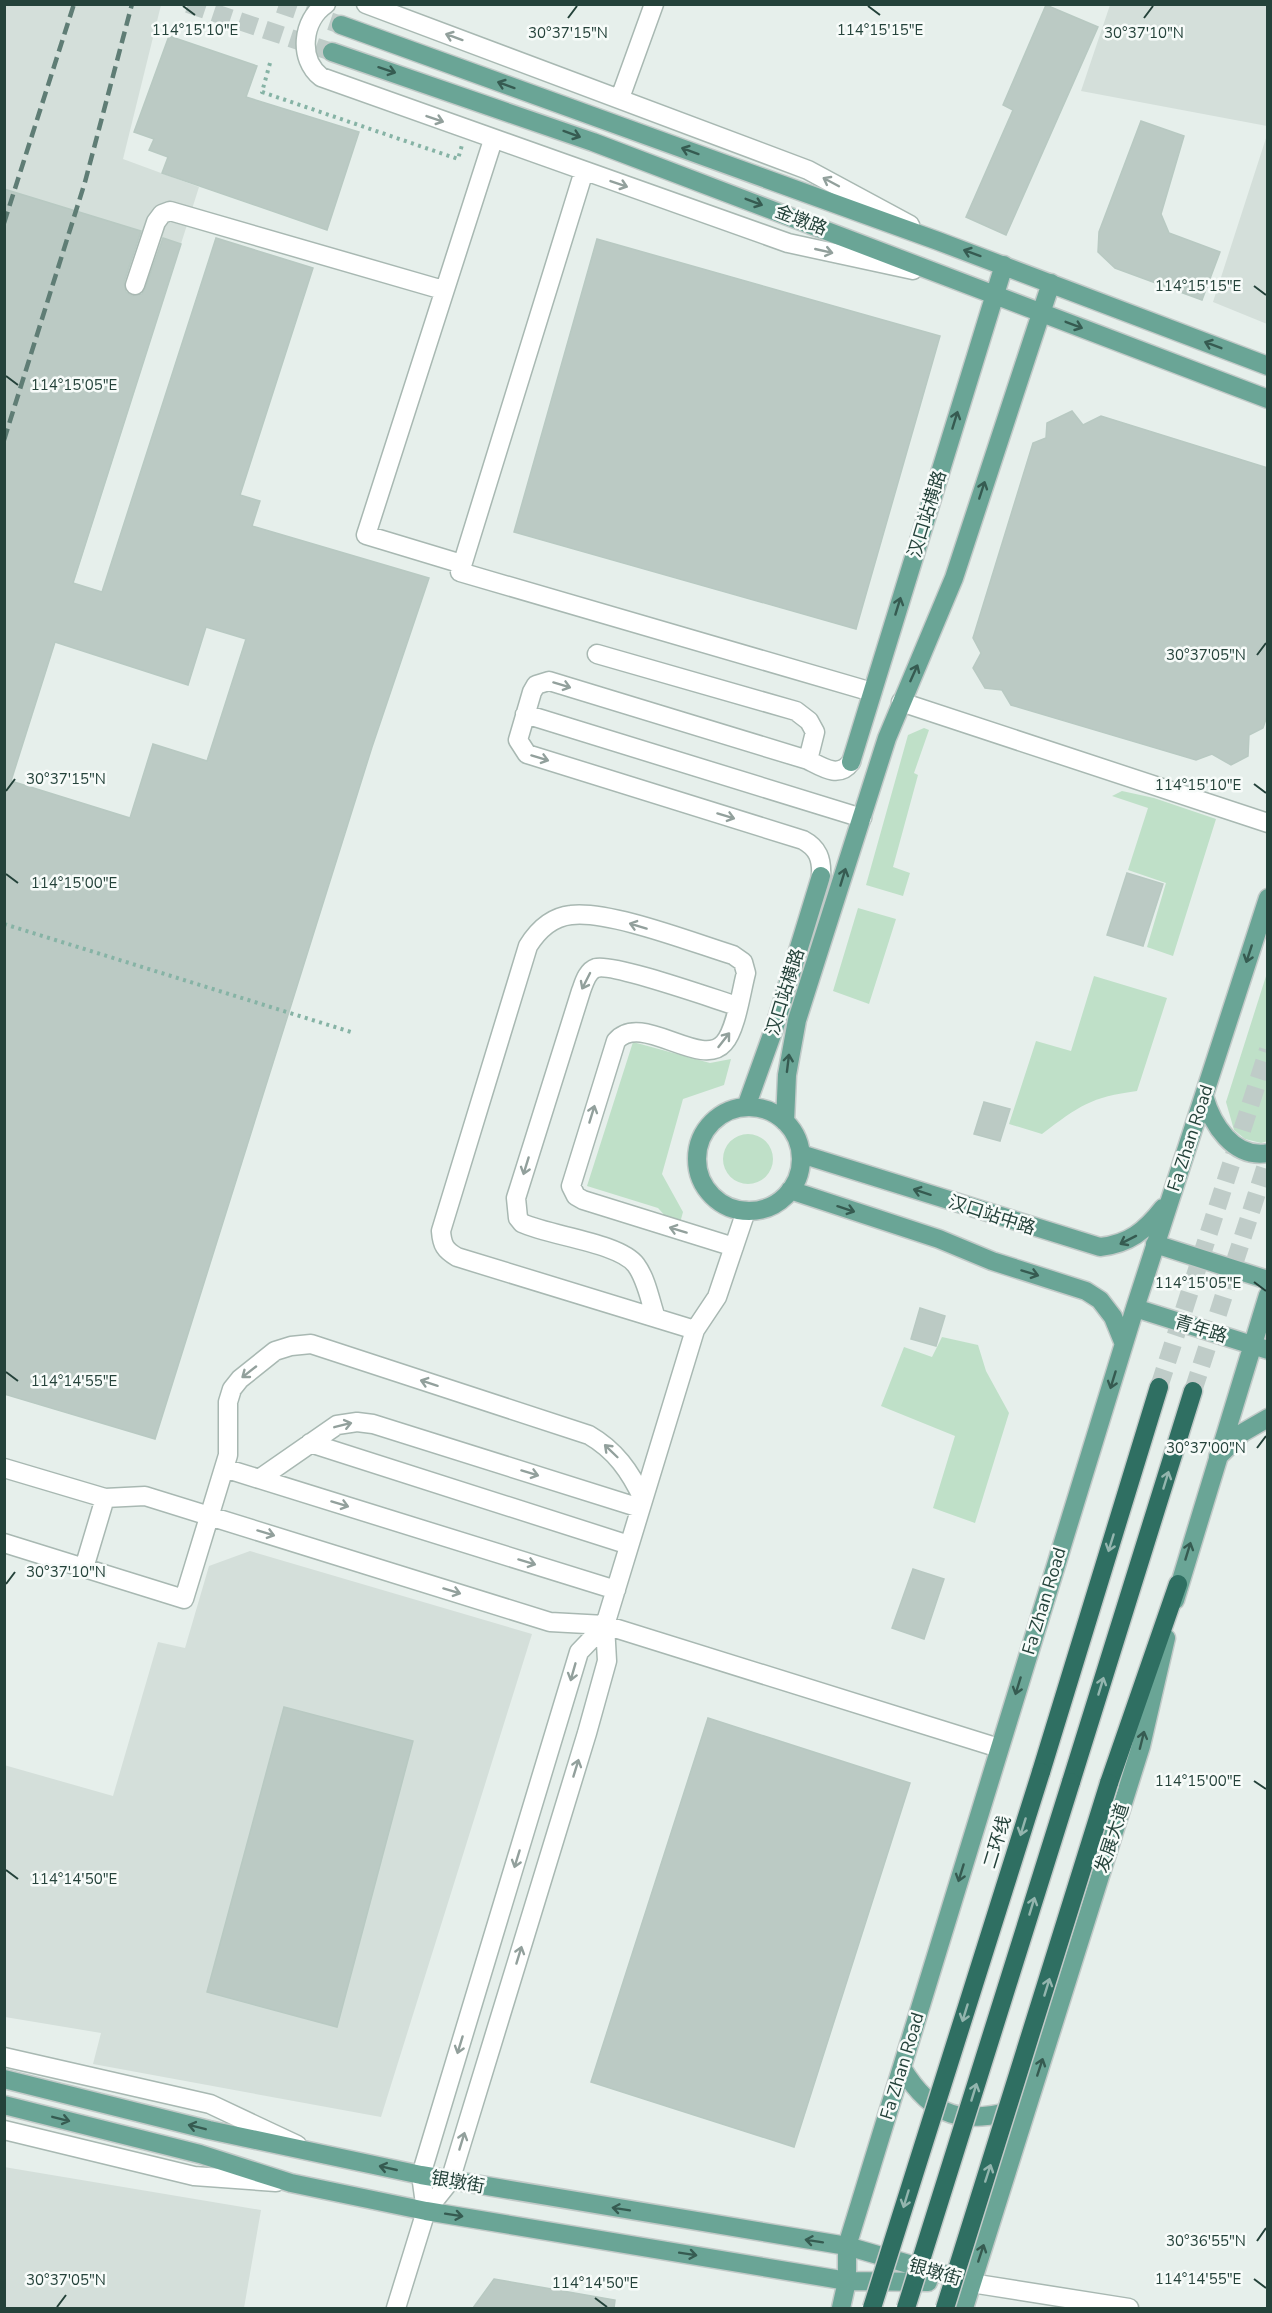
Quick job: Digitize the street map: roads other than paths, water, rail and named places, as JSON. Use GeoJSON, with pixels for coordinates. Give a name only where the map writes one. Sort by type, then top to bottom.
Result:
{"type":"FeatureCollection","features":[{"type":"Feature","properties":{"kind":"highway","name":"二环线"},"geometry":{"type":"LineString","coordinates":[[872,2308],[1160,1387]]}},
{"type":"Feature","properties":{"kind":"highway"},"geometry":{"type":"LineString","coordinates":[[906,2308],[1193,1391]]}},
{"type":"Feature","properties":{"kind":"highway"},"geometry":{"type":"LineString","coordinates":[[945,2308],[1109,1783],[1178,1584]]}},
{"type":"Feature","properties":{"kind":"main road","name":"金墩路"},"geometry":{"type":"LineString","coordinates":[[341,25],[938,240],[1268,366]]}},
{"type":"Feature","properties":{"kind":"main road","name":"金墩路"},"geometry":{"type":"LineString","coordinates":[[332,52],[593,142],[1268,399]]}},
{"type":"Feature","properties":{"kind":"main road","name":"汉口站横路"},"geometry":{"type":"LineString","coordinates":[[851,762],[1004,265]]}},
{"type":"Feature","properties":{"kind":"main road"},"geometry":{"type":"LineString","coordinates":[[785,1122],[787,1076],[797,1020],[887,738],[954,578],[1051,283]]}},
{"type":"Feature","properties":{"kind":"main road","name":"汉口站横路"},"geometry":{"type":"LineString","coordinates":[[746,1107],[774,1029],[821,876]]}},
{"type":"Feature","properties":{"kind":"main road","name":"Fa Zhan Road"},"geometry":{"type":"LineString","coordinates":[[841,2308],[847,2281],[847,2246],[1135,1308],[1268,898]]}},
{"type":"Feature","properties":{"kind":"main road"},"geometry":{"type":"LineString","coordinates":[[1203,1096],[1209,1115],[1230,1142],[1246,1151],[1268,1153]]}},
{"type":"Feature","properties":{"kind":"main road"},"geometry":{"type":"LineString","coordinates":[[746,1107],[774,1113],[785,1122],[793,1131],[801,1154],[797,1179],[790,1190],[771,1206],[746,1211],[732,1208],[709,1192],[698,1167],[698,1152],[709,1126],[732,1110],[746,1107]]}},
{"type":"Feature","properties":{"kind":"main road","name":"汉口站中路"},"geometry":{"type":"LineString","coordinates":[[801,1154],[1100,1247],[1118,1245],[1136,1237],[1170,1200]]}},
{"type":"Feature","properties":{"kind":"main road"},"geometry":{"type":"LineString","coordinates":[[790,1190],[939,1239],[992,1261],[1086,1291],[1100,1300],[1113,1317],[1124,1344]]}},
{"type":"Feature","properties":{"kind":"main road"},"geometry":{"type":"LineString","coordinates":[[1155,1244],[1268,1280]]}},
{"type":"Feature","properties":{"kind":"main road","name":"发展大道"},"geometry":{"type":"LineString","coordinates":[[964,2308],[1141,1746],[1178,1584],[1217,1458],[1259,1348],[1268,1295]]}},
{"type":"Feature","properties":{"kind":"main road","name":"青年路"},"geometry":{"type":"LineString","coordinates":[[1135,1308],[1259,1348]]}},
{"type":"Feature","properties":{"kind":"main road"},"geometry":{"type":"LineString","coordinates":[[1217,1458],[1242,1433],[1268,1418]]}},
{"type":"Feature","properties":{"kind":"main road"},"geometry":{"type":"LineString","coordinates":[[902,2068],[931,2105],[954,2115],[980,2118],[1028,2107]]}},
{"type":"Feature","properties":{"kind":"main road","name":"银墩街"},"geometry":{"type":"LineString","coordinates":[[4,2079],[209,2130],[304,2148],[450,2181],[847,2246],[971,2283]]}},
{"type":"Feature","properties":{"kind":"main road","name":"银墩街"},"geometry":{"type":"LineString","coordinates":[[4,2105],[200,2154],[291,2183],[426,2211],[847,2281],[971,2283]]}},
{"type":"Feature","properties":{"kind":"street"},"geometry":{"type":"LineString","coordinates":[[326,4],[308,25],[306,49],[312,69],[344,87],[788,243],[937,274]]}},
{"type":"Feature","properties":{"kind":"street"},"geometry":{"type":"LineString","coordinates":[[366,4],[808,170],[938,240]]}},
{"type":"Feature","properties":{"kind":"street"},"geometry":{"type":"LineString","coordinates":[[620,98],[654,4]]}},
{"type":"Feature","properties":{"kind":"street"},"geometry":{"type":"LineString","coordinates":[[462,564],[366,535],[492,140]]}},
{"type":"Feature","properties":{"kind":"street"},"geometry":{"type":"LineString","coordinates":[[584,171],[460,572],[872,692]]}},
{"type":"Feature","properties":{"kind":"street"},"geometry":{"type":"LineString","coordinates":[[135,285],[156,222],[162,214],[170,211],[443,290]]}},
{"type":"Feature","properties":{"kind":"street"},"geometry":{"type":"LineString","coordinates":[[597,654],[796,711],[809,721],[815,732],[808,760]]}},
{"type":"Feature","properties":{"kind":"street"},"geometry":{"type":"LineString","coordinates":[[821,876],[820,856],[803,840],[527,754],[518,740],[536,686],[549,681],[808,760],[838,772],[851,762]]}},
{"type":"Feature","properties":{"kind":"street"},"geometry":{"type":"LineString","coordinates":[[901,702],[1268,823]]}},
{"type":"Feature","properties":{"kind":"street"},"geometry":{"type":"LineString","coordinates":[[525,714],[862,818]]}},
{"type":"Feature","properties":{"kind":"street"},"geometry":{"type":"LineString","coordinates":[[695,1330],[457,1257],[447,1251],[442,1243],[441,1231],[528,946],[544,926],[570,915],[597,915],[733,955],[743,962],[747,973],[729,1035],[724,1043],[713,1050],[637,1032],[622,1034],[613,1049],[571,1186],[576,1196],[583,1200],[734,1247]]}},
{"type":"Feature","properties":{"kind":"street"},"geometry":{"type":"LineString","coordinates":[[656,1318],[643,1276],[631,1259],[615,1251],[522,1223],[518,1218],[516,1198],[581,991],[590,972],[597,968],[621,971],[737,1006]]}},
{"type":"Feature","properties":{"kind":"street"},"geometry":{"type":"LineString","coordinates":[[396,2308],[426,2211],[450,2181],[602,1682],[607,1661],[606,1625],[629,1545],[695,1330],[717,1297],[746,1211]]}},
{"type":"Feature","properties":{"kind":"street"},"geometry":{"type":"LineString","coordinates":[[4,1543],[184,1599],[225,1467],[229,1444],[228,1402],[232,1389],[240,1379],[275,1351],[311,1344],[589,1435],[602,1443],[624,1465],[642,1503]]}},
{"type":"Feature","properties":{"kind":"street"},"geometry":{"type":"LineString","coordinates":[[259,1479],[337,1425],[357,1422],[373,1424],[642,1503]]}},
{"type":"Feature","properties":{"kind":"street"},"geometry":{"type":"LineString","coordinates":[[310,1443],[629,1545]]}},
{"type":"Feature","properties":{"kind":"street"},"geometry":{"type":"LineString","coordinates":[[225,1467],[616,1590]]}},
{"type":"Feature","properties":{"kind":"street"},"geometry":{"type":"LineString","coordinates":[[4,1468],[105,1498],[146,1496],[550,1622],[606,1625],[999,1748]]}},
{"type":"Feature","properties":{"kind":"street"},"geometry":{"type":"LineString","coordinates":[[84,1568],[105,1498]]}},
{"type":"Feature","properties":{"kind":"street"},"geometry":{"type":"LineString","coordinates":[[426,2211],[421,2175],[579,1652],[606,1625]]}},
{"type":"Feature","properties":{"kind":"street"},"geometry":{"type":"LineString","coordinates":[[4,2057],[210,2104],[304,2148]]}},
{"type":"Feature","properties":{"kind":"street"},"geometry":{"type":"LineString","coordinates":[[4,2130],[194,2176],[291,2183]]}},
{"type":"Feature","properties":{"kind":"street"},"geometry":{"type":"LineString","coordinates":[[971,2283],[1129,2308]]}},
{"type":"Feature","properties":{"kind":"tunnel"},"geometry":{"type":"LineString","coordinates":[[188,4],[332,52]]}},
{"type":"Feature","properties":{"kind":"tunnel"},"geometry":{"type":"LineString","coordinates":[[279,4],[341,25]]}},
{"type":"Feature","properties":{"kind":"tunnel"},"geometry":{"type":"LineString","coordinates":[[1159,1387],[1268,1050]]}},
{"type":"Feature","properties":{"kind":"tunnel"},"geometry":{"type":"LineString","coordinates":[[1193,1391],[1268,1159]]}},
{"type":"Feature","properties":{"kind":"railway"},"geometry":{"type":"LineString","coordinates":[[4,223],[74,4]]}},
{"type":"Feature","properties":{"kind":"railway"},"geometry":{"type":"LineString","coordinates":[[4,440],[85,182],[132,4]]}}]}
